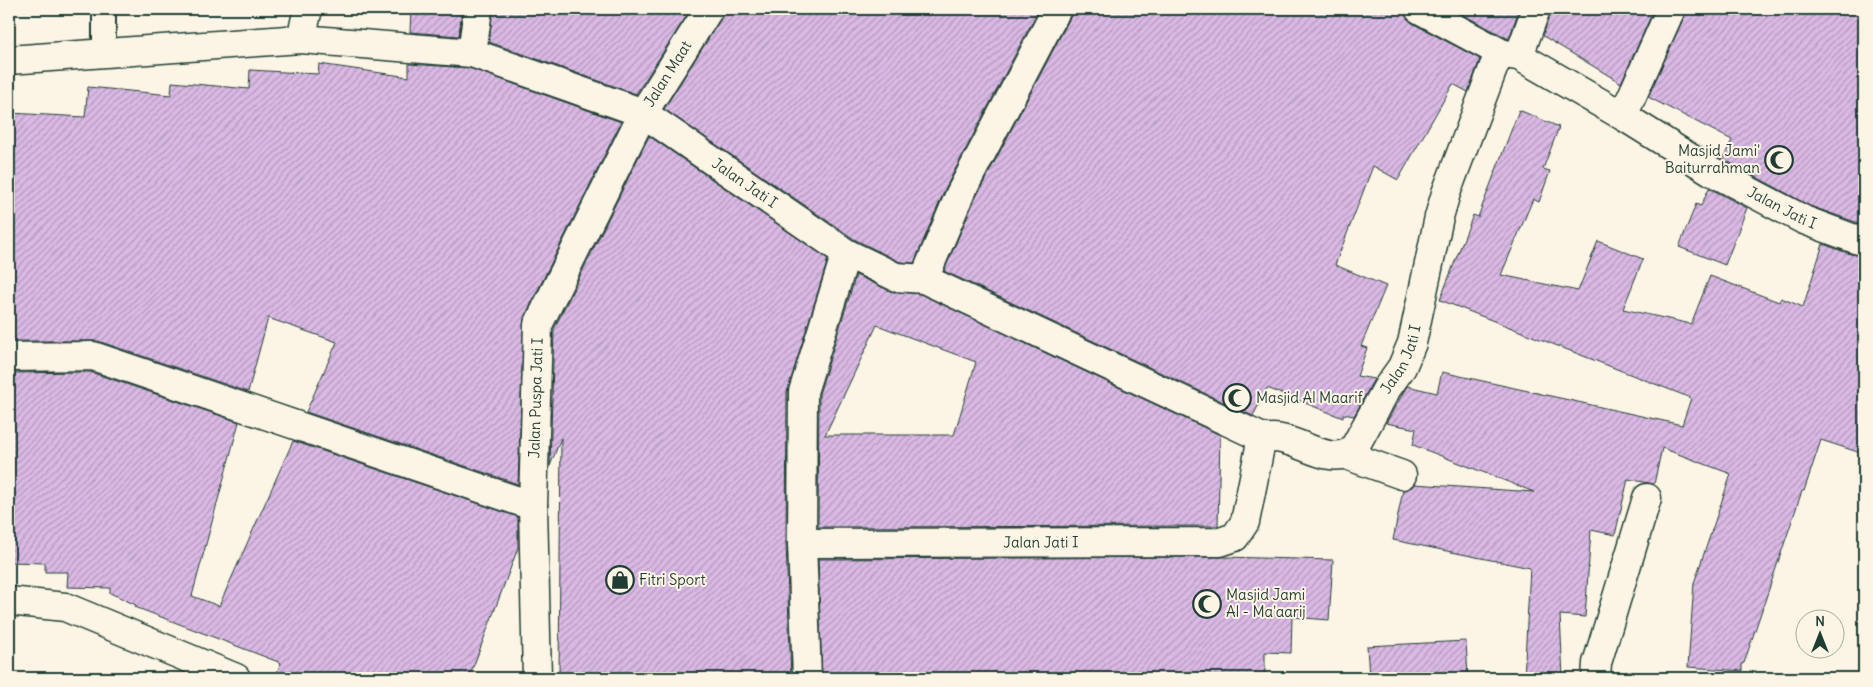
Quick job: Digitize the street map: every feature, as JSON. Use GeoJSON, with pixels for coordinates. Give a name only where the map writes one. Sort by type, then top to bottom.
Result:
{"type":"FeatureCollection","features":[{"type":"Feature","properties":{"kind":"street"},"geometry":{"type":"LineString","coordinates":[[301,39],[308,9]]}},
{"type":"Feature","properties":{"kind":"street"},"geometry":{"type":"LineString","coordinates":[[472,53],[478,9]]}},
{"type":"Feature","properties":{"kind":"street","name":"Jalan Maat"},"geometry":{"type":"LineString","coordinates":[[643,113],[709,9]]}},
{"type":"Feature","properties":{"kind":"street"},"geometry":{"type":"LineString","coordinates":[[1057,9],[960,194],[924,279],[1265,439],[1277,438],[1329,455],[1346,455],[1402,475]]}},
{"type":"Feature","properties":{"kind":"street"},"geometry":{"type":"LineString","coordinates":[[1419,9],[1511,55],[1536,9]]}},
{"type":"Feature","properties":{"kind":"street"},"geometry":{"type":"LineString","coordinates":[[1623,116],[1671,9]]}},
{"type":"Feature","properties":{"kind":"street","name":"Jalan Jati I"},"geometry":{"type":"LineString","coordinates":[[9,60],[301,39],[472,53],[643,113],[846,253],[896,277],[924,279]]}},
{"type":"Feature","properties":{"kind":"street","name":"Jalan Jati I"},"geometry":{"type":"LineString","coordinates":[[1346,455],[1353,450],[1358,442],[1387,388],[1402,367],[1412,343],[1446,193],[1497,60],[1511,55],[1623,116],[1711,171],[1804,220],[1855,240],[1864,241]]}},
{"type":"Feature","properties":{"kind":"street","name":"Jalan Puspa Jati I"},"geometry":{"type":"LineString","coordinates":[[537,678],[533,506],[538,326],[643,113]]}},
{"type":"Feature","properties":{"kind":"street"},"geometry":{"type":"LineString","coordinates":[[807,678],[802,543],[804,388],[846,253]]}},
{"type":"Feature","properties":{"kind":"street"},"geometry":{"type":"LineString","coordinates":[[9,357],[93,356],[533,506]]}},
{"type":"Feature","properties":{"kind":"street","name":"Jalan Jati I"},"geometry":{"type":"LineString","coordinates":[[802,543],[1228,541],[1235,537],[1245,522],[1260,447],[1265,439]]}},
{"type":"Feature","properties":{"kind":"street"},"geometry":{"type":"LineString","coordinates":[[1596,678],[1597,662],[1647,498]]}},
{"type":"Feature","properties":{"kind":"street"},"geometry":{"type":"LineString","coordinates":[[9,602],[65,607],[236,678]]}},
{"type":"Feature","properties":{"kind":"lane"},"geometry":{"type":"LineString","coordinates":[[104,9],[104,52]]}},
{"type":"Feature","properties":{"kind":"building"},"geometry":{"type":"Polygon","coordinates":[[[411,9],[462,9],[459,36],[410,32],[411,9]]]}},
{"type":"Feature","properties":{"kind":"building"},"geometry":{"type":"Polygon","coordinates":[[[493,9],[691,9],[636,94],[489,42],[493,9]]]}},
{"type":"Feature","properties":{"kind":"building"},"geometry":{"type":"Polygon","coordinates":[[[724,9],[1039,9],[946,187],[914,263],[900,262],[854,239],[664,109],[722,17],[724,9]]]}},
{"type":"Feature","properties":{"kind":"building"},"geometry":{"type":"Polygon","coordinates":[[[1073,9],[1403,9],[1406,17],[1412,23],[1480,59],[1468,92],[1453,84],[1398,180],[1373,166],[1335,265],[1386,286],[1361,346],[1367,348],[1357,376],[1374,379],[1354,416],[1343,414],[1343,418],[1267,388],[1253,416],[944,271],[974,201],[1073,9]]]}},
{"type":"Feature","properties":{"kind":"building"},"geometry":{"type":"Polygon","coordinates":[[[1452,9],[1519,9],[1509,39],[1452,9]]]}},
{"type":"Feature","properties":{"kind":"building"},"geometry":{"type":"Polygon","coordinates":[[[1551,9],[1654,9],[1621,83],[1543,36],[1551,9]]]}},
{"type":"Feature","properties":{"kind":"building"},"geometry":{"type":"Polygon","coordinates":[[[1686,9],[1864,9],[1864,225],[1810,206],[1723,159],[1732,140],[1648,97],[1686,9]]]}},
{"type":"Feature","properties":{"kind":"building"},"geometry":{"type":"Polygon","coordinates":[[[319,64],[409,77],[409,64],[469,68],[621,122],[524,318],[518,484],[306,412],[337,342],[268,318],[248,392],[98,341],[9,341],[9,113],[85,117],[88,87],[171,95],[172,82],[249,89],[250,70],[318,74],[319,64]]]}},
{"type":"Feature","properties":{"kind":"building"},"geometry":{"type":"Polygon","coordinates":[[[1519,110],[1559,127],[1543,169],[1550,171],[1539,202],[1533,199],[1501,275],[1578,291],[1598,241],[1643,259],[1623,309],[1691,324],[1710,276],[1779,302],[1781,298],[1803,307],[1823,244],[1850,254],[1864,256],[1864,454],[1821,440],[1744,663],[1742,663],[1742,671],[1688,667],[1694,583],[1731,474],[1662,448],[1654,484],[1628,479],[1615,535],[1591,530],[1585,617],[1560,615],[1563,678],[1524,678],[1530,568],[1393,540],[1403,490],[1412,487],[1414,484],[1534,492],[1413,445],[1416,429],[1386,423],[1407,386],[1437,393],[1442,372],[1682,425],[1691,398],[1440,300],[1473,215],[1478,217],[1519,110]]]}},
{"type":"Feature","properties":{"kind":"building"},"geometry":{"type":"Polygon","coordinates":[[[649,136],[828,259],[787,392],[786,543],[791,678],[559,678],[561,438],[550,466],[554,329],[649,136]]]}},
{"type":"Feature","properties":{"kind":"building"},"geometry":{"type":"Polygon","coordinates":[[[1709,188],[1747,208],[1725,265],[1679,247],[1696,204],[1701,206],[1709,188]]]}},
{"type":"Feature","properties":{"kind":"building"},"geometry":{"type":"Polygon","coordinates":[[[856,275],[890,291],[920,294],[1220,435],[1218,526],[818,527],[819,394],[856,275]],[[877,325],[825,435],[954,435],[976,362],[877,325]]]}},
{"type":"Feature","properties":{"kind":"building"},"geometry":{"type":"Polygon","coordinates":[[[90,372],[239,422],[192,596],[219,606],[293,441],[518,517],[518,548],[469,678],[275,678],[281,663],[135,607],[136,605],[110,593],[110,588],[67,587],[68,572],[45,572],[45,563],[9,562],[9,373],[90,372]]]}},
{"type":"Feature","properties":{"kind":"building"},"geometry":{"type":"Polygon","coordinates":[[[1225,557],[1333,560],[1329,620],[1292,617],[1291,653],[1265,652],[1265,678],[822,678],[818,559],[1225,557]]]}},
{"type":"Feature","properties":{"kind":"building"},"geometry":{"type":"Polygon","coordinates":[[[1466,641],[1468,678],[1369,678],[1367,646],[1466,641]]]}},
{"type":"Feature","properties":{"kind":"place","name":"Masjid Jami' Baiturrahman"},"geometry":{"type":"Point","coordinates":[1779,160]}},
{"type":"Feature","properties":{"kind":"place","name":"Masjid Al Maarif"},"geometry":{"type":"Point","coordinates":[1237,398]}},
{"type":"Feature","properties":{"kind":"place","name":"Fitri Sport"},"geometry":{"type":"Point","coordinates":[620,580]}},
{"type":"Feature","properties":{"kind":"place","name":"Masjid Jami Al - Ma'aarij"},"geometry":{"type":"Point","coordinates":[1207,604]}}]}
